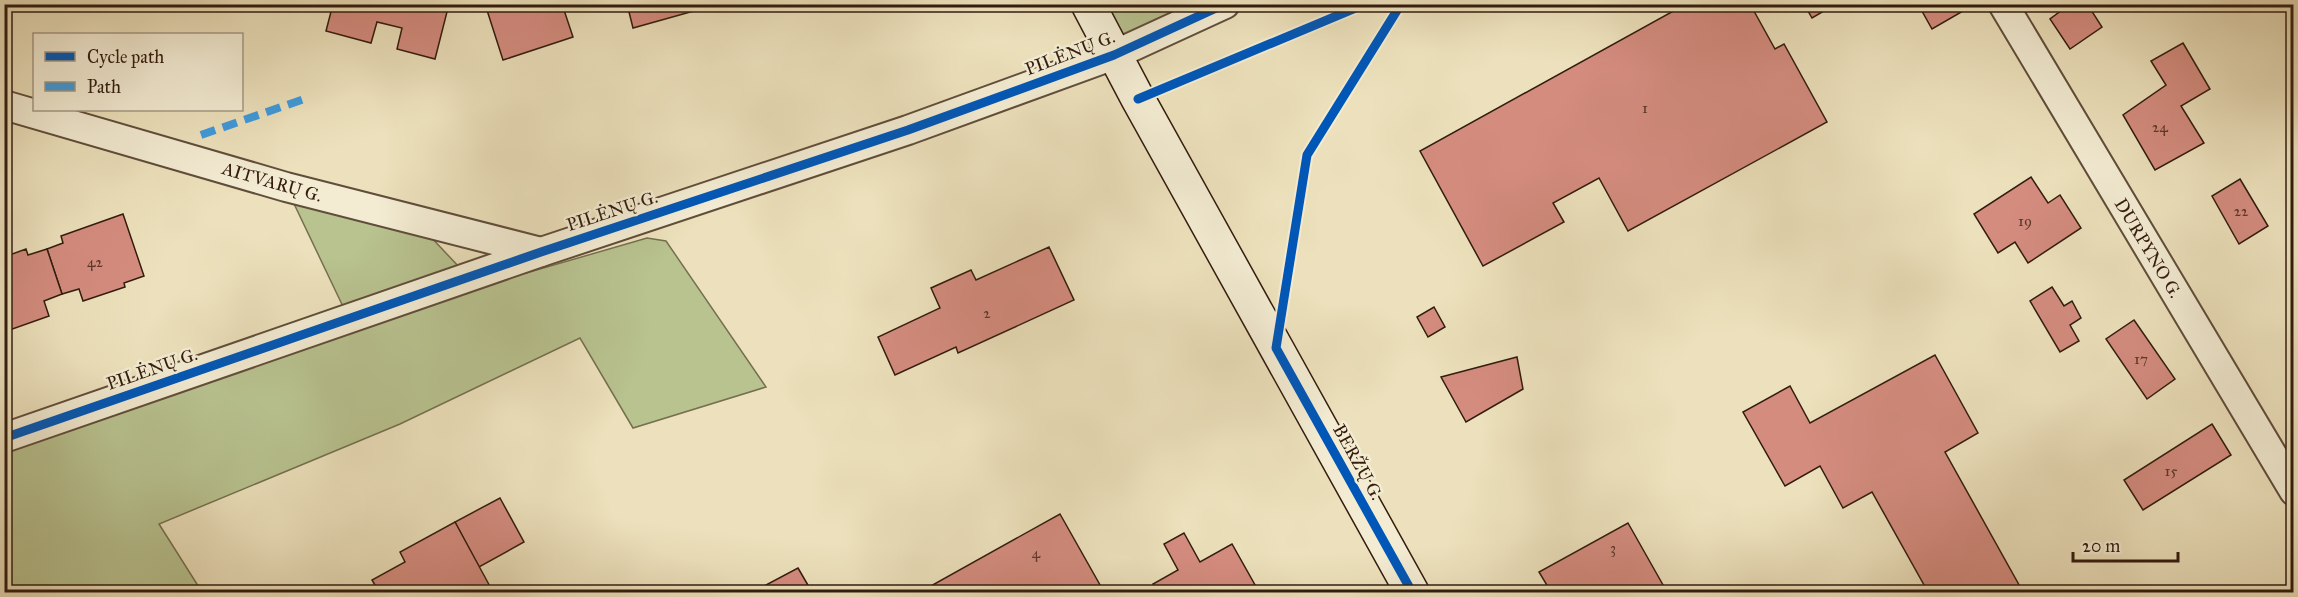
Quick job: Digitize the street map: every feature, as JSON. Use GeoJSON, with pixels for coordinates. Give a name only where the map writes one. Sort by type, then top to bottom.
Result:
{"type":"FeatureCollection","features":[{"type":"Feature","properties":{"kind":"main road","name":"BERŽŲ G."},"geometry":{"type":"LineString","coordinates":[[1088,4],[1114,55],[1412,592]]}},
{"type":"Feature","properties":{"kind":"street","name":"PILĖNŲ G."},"geometry":{"type":"LineString","coordinates":[[4,438],[541,252],[908,130],[1114,55],[1225,4]]}},
{"type":"Feature","properties":{"kind":"street","name":"DURPYNO G."},"geometry":{"type":"LineString","coordinates":[[2003,4],[2294,491]]}},
{"type":"Feature","properties":{"kind":"street","name":"AITVARŲ G."},"geometry":{"type":"LineString","coordinates":[[4,105],[286,187],[541,252]]}},
{"type":"Feature","properties":{"kind":"path"},"geometry":{"type":"LineString","coordinates":[[1276,348],[1307,155],[1401,4]]}},
{"type":"Feature","properties":{"kind":"green space"},"geometry":{"type":"Polygon","coordinates":[[[1088,5],[1225,5],[1114,55],[1088,5]]]}},
{"type":"Feature","properties":{"kind":"green space"},"geometry":{"type":"Polygon","coordinates":[[[286,187],[427,233],[478,287],[647,238],[666,241],[766,387],[633,428],[580,338],[400,424],[159,524],[202,592],[5,592],[4,438],[348,317],[286,187]]]}},
{"type":"Feature","properties":{"kind":"building"},"geometry":{"type":"Polygon","coordinates":[[[333,4],[449,4],[435,59],[397,49],[402,28],[377,22],[371,43],[326,31],[333,4]]]}},
{"type":"Feature","properties":{"kind":"building"},"geometry":{"type":"Polygon","coordinates":[[[485,4],[562,4],[573,37],[503,60],[485,4]]]}},
{"type":"Feature","properties":{"kind":"building"},"geometry":{"type":"Polygon","coordinates":[[[627,4],[699,4],[701,9],[633,28],[627,4]]]}},
{"type":"Feature","properties":{"kind":"building"},"geometry":{"type":"Polygon","coordinates":[[[1686,4],[1750,4],[1775,49],[1784,44],[1827,122],[1628,231],[1599,178],[1553,203],[1564,222],[1483,266],[1420,151],[1686,4]]]}},
{"type":"Feature","properties":{"kind":"building"},"geometry":{"type":"Polygon","coordinates":[[[1804,4],[1836,4],[1812,18],[1804,4]]]}},
{"type":"Feature","properties":{"kind":"building"},"geometry":{"type":"Polygon","coordinates":[[[1918,4],[1968,4],[1970,7],[1932,29],[1918,4]]]}},
{"type":"Feature","properties":{"kind":"building"},"geometry":{"type":"Polygon","coordinates":[[[2065,4],[2099,4],[2091,10],[2102,27],[2070,49],[2050,19],[2066,7],[2065,4]]]}},
{"type":"Feature","properties":{"kind":"building"},"geometry":{"type":"Polygon","coordinates":[[[2183,43],[2210,89],[2181,106],[2204,143],[2155,170],[2123,115],[2166,85],[2151,61],[2183,43]]]}},
{"type":"Feature","properties":{"kind":"building"},"geometry":{"type":"Polygon","coordinates":[[[2031,177],[2048,203],[2060,195],[2081,228],[2028,263],[2015,242],[1998,253],[1974,214],[2031,177]]]}},
{"type":"Feature","properties":{"kind":"building"},"geometry":{"type":"Polygon","coordinates":[[[2240,179],[2268,226],[2239,244],[2212,196],[2240,179]]]}},
{"type":"Feature","properties":{"kind":"building"},"geometry":{"type":"Polygon","coordinates":[[[123,214],[144,276],[124,283],[125,287],[83,301],[79,289],[62,294],[47,249],[63,243],[61,236],[123,214]]]}},
{"type":"Feature","properties":{"kind":"building"},"geometry":{"type":"Polygon","coordinates":[[[1049,247],[1074,300],[958,353],[956,347],[895,375],[878,337],[940,308],[931,288],[971,270],[976,280],[1049,247]]]}},
{"type":"Feature","properties":{"kind":"building"},"geometry":{"type":"Polygon","coordinates":[[[26,249],[28,255],[47,249],[62,294],[44,301],[49,316],[4,332],[4,257],[26,249]]]}},
{"type":"Feature","properties":{"kind":"building"},"geometry":{"type":"Polygon","coordinates":[[[2052,287],[2064,306],[2072,301],[2081,318],[2070,325],[2079,341],[2060,352],[2030,301],[2052,287]]]}},
{"type":"Feature","properties":{"kind":"building"},"geometry":{"type":"Polygon","coordinates":[[[1434,307],[1445,327],[1428,337],[1417,317],[1434,307]]]}},
{"type":"Feature","properties":{"kind":"building"},"geometry":{"type":"Polygon","coordinates":[[[2134,320],[2175,379],[2147,399],[2106,339],[2134,320]]]}},
{"type":"Feature","properties":{"kind":"building"},"geometry":{"type":"Polygon","coordinates":[[[2294,328],[2294,344],[2287,332],[2294,328]]]}},
{"type":"Feature","properties":{"kind":"building"},"geometry":{"type":"Polygon","coordinates":[[[1935,355],[1978,433],[1945,452],[2023,592],[1928,592],[1872,492],[1843,508],[1820,466],[1785,486],[1743,412],[1790,386],[1810,423],[1935,355]]]}},
{"type":"Feature","properties":{"kind":"building"},"geometry":{"type":"Polygon","coordinates":[[[1517,357],[1523,389],[1466,422],[1441,377],[1517,357]]]}},
{"type":"Feature","properties":{"kind":"building"},"geometry":{"type":"Polygon","coordinates":[[[2212,424],[2231,455],[2143,510],[2124,480],[2212,424]]]}},
{"type":"Feature","properties":{"kind":"building"},"geometry":{"type":"Polygon","coordinates":[[[500,498],[524,542],[479,567],[455,522],[500,498]]]}},
{"type":"Feature","properties":{"kind":"building"},"geometry":{"type":"Polygon","coordinates":[[[1060,514],[1104,592],[920,592],[1060,514]]]}},
{"type":"Feature","properties":{"kind":"building"},"geometry":{"type":"Polygon","coordinates":[[[455,522],[493,592],[379,592],[372,580],[405,562],[400,552],[455,522]]]}},
{"type":"Feature","properties":{"kind":"building"},"geometry":{"type":"Polygon","coordinates":[[[1628,523],[1667,592],[1551,592],[1539,572],[1628,523]]]}},
{"type":"Feature","properties":{"kind":"building"},"geometry":{"type":"Polygon","coordinates":[[[1184,533],[1200,562],[1232,544],[1259,592],[1158,592],[1153,584],[1178,570],[1164,544],[1184,533]]]}},
{"type":"Feature","properties":{"kind":"building"},"geometry":{"type":"Polygon","coordinates":[[[798,568],[812,592],[753,592],[798,568]]]}},
{"type":"Feature","properties":{"kind":"marked path"},"geometry":{"type":"LineString","coordinates":[[201,135],[307,98]]}},
{"type":"Feature","properties":{"kind":"cycle path"},"geometry":{"type":"LineString","coordinates":[[4,438],[541,252],[908,130],[1114,55],[1225,4]]}},
{"type":"Feature","properties":{"kind":"cycle path"},"geometry":{"type":"LineString","coordinates":[[1138,99],[1365,4]]}},
{"type":"Feature","properties":{"kind":"cycle path"},"geometry":{"type":"LineString","coordinates":[[1401,4],[1307,155],[1276,348],[1412,592]]}}]}
